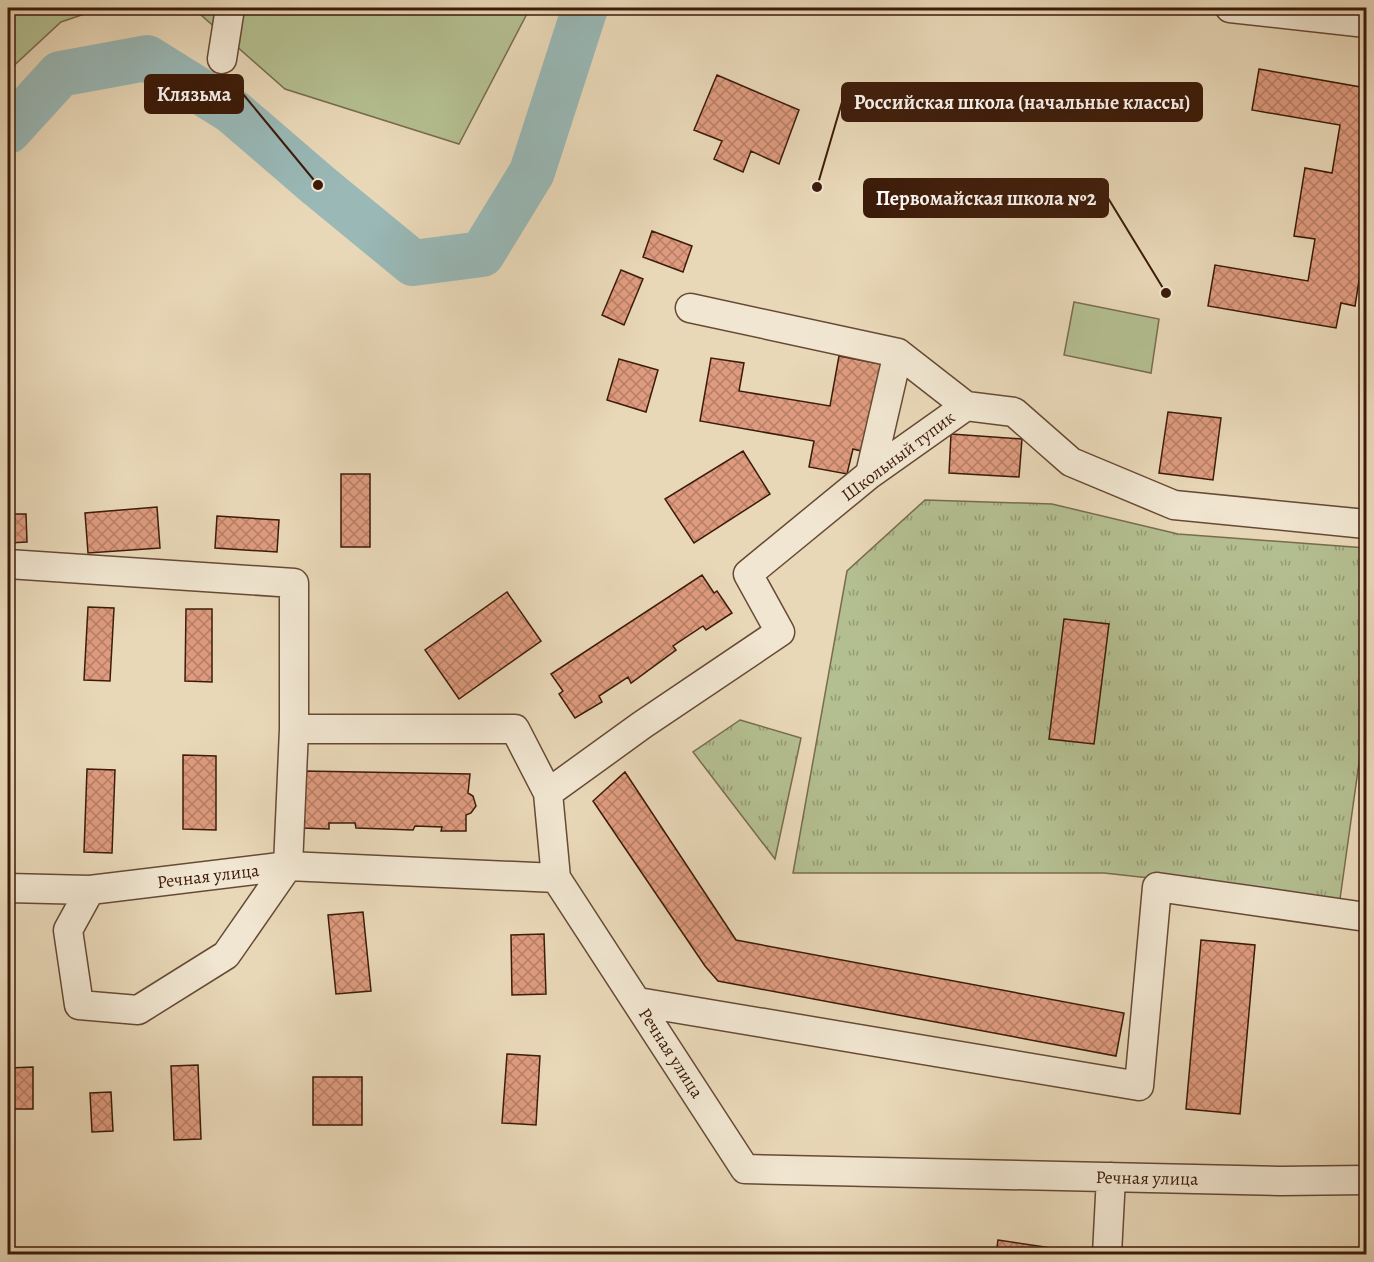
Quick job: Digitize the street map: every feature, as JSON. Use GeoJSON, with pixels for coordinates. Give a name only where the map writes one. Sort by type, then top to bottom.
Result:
{"type":"FeatureCollection","features":[{"type":"Feature","properties":{"kind":"street"},"geometry":{"type":"LineString","coordinates":[[222,59],[230,8]]}},
{"type":"Feature","properties":{"kind":"street"},"geometry":{"type":"LineString","coordinates":[[1230,8],[1366,23]]}},
{"type":"Feature","properties":{"kind":"street"},"geometry":{"type":"LineString","coordinates":[[690,308],[898,353],[966,406]]}},
{"type":"Feature","properties":{"kind":"street"},"geometry":{"type":"LineString","coordinates":[[870,474],[898,353]]}},
{"type":"Feature","properties":{"kind":"street","name":"Школьный тупик"},"geometry":{"type":"LineString","coordinates":[[548,793],[642,725],[780,632],[748,574],[870,474],[966,406],[1014,412],[1071,462],[1174,505],[1366,524]]}},
{"type":"Feature","properties":{"kind":"street"},"geometry":{"type":"LineString","coordinates":[[8,564],[294,583],[294,729],[288,866],[226,955],[138,1010],[79,1005],[68,930],[90,890]]}},
{"type":"Feature","properties":{"kind":"street"},"geometry":{"type":"LineString","coordinates":[[294,729],[515,729],[548,793],[556,878]]}},
{"type":"Feature","properties":{"kind":"street","name":"Речная улица"},"geometry":{"type":"LineString","coordinates":[[8,888],[90,890],[288,866],[556,878],[745,1169],[1280,1182],[1366,1180]]}},
{"type":"Feature","properties":{"kind":"street"},"geometry":{"type":"LineString","coordinates":[[638,1002],[1138,1086],[1157,887],[1366,917]]}},
{"type":"Feature","properties":{"kind":"street"},"geometry":{"type":"LineString","coordinates":[[1107,1254],[1111,1178]]}},
{"type":"Feature","properties":{"kind":"green space"},"geometry":{"type":"Polygon","coordinates":[[[8,8],[102,8],[61,22],[8,71],[8,8]]]}},
{"type":"Feature","properties":{"kind":"green space"},"geometry":{"type":"Polygon","coordinates":[[[193,8],[530,8],[459,144],[285,89],[193,8]]]}},
{"type":"Feature","properties":{"kind":"green space"},"geometry":{"type":"Polygon","coordinates":[[[1074,302],[1159,319],[1151,373],[1064,355],[1074,302]]]}},
{"type":"Feature","properties":{"kind":"green space"},"geometry":{"type":"Polygon","coordinates":[[[925,500],[1052,504],[1178,534],[1366,548],[1366,713],[1340,899],[1104,873],[793,873],[847,571],[925,500]]]}},
{"type":"Feature","properties":{"kind":"green space"},"geometry":{"type":"Polygon","coordinates":[[[740,720],[801,738],[775,859],[693,752],[740,720]]]}},
{"type":"Feature","properties":{"kind":"building"},"geometry":{"type":"Polygon","coordinates":[[[1259,69],[1366,88],[1366,236],[1355,306],[1341,303],[1336,328],[1208,306],[1215,265],[1308,281],[1315,239],[1294,236],[1305,168],[1332,173],[1340,125],[1252,110],[1259,69]]]}},
{"type":"Feature","properties":{"kind":"building"},"geometry":{"type":"Polygon","coordinates":[[[717,75],[799,110],[779,164],[751,151],[743,172],[714,159],[722,141],[694,130],[717,75]]]}},
{"type":"Feature","properties":{"kind":"building"},"geometry":{"type":"Polygon","coordinates":[[[652,231],[692,246],[683,272],[643,257],[652,231]]]}},
{"type":"Feature","properties":{"kind":"building"},"geometry":{"type":"Polygon","coordinates":[[[621,270],[643,279],[624,325],[602,315],[621,270]]]}},
{"type":"Feature","properties":{"kind":"building"},"geometry":{"type":"Polygon","coordinates":[[[839,356],[886,365],[869,453],[853,449],[847,474],[809,467],[814,441],[700,421],[711,358],[744,363],[739,391],[830,406],[839,356]]]}},
{"type":"Feature","properties":{"kind":"building"},"geometry":{"type":"Polygon","coordinates":[[[619,359],[658,370],[646,412],[607,400],[619,359]]]}},
{"type":"Feature","properties":{"kind":"building"},"geometry":{"type":"Polygon","coordinates":[[[1168,412],[1221,418],[1213,480],[1159,473],[1168,412]]]}},
{"type":"Feature","properties":{"kind":"building"},"geometry":{"type":"Polygon","coordinates":[[[951,434],[1022,439],[1019,477],[949,473],[951,434]]]}},
{"type":"Feature","properties":{"kind":"building"},"geometry":{"type":"Polygon","coordinates":[[[743,451],[770,494],[694,543],[665,499],[743,451]]]}},
{"type":"Feature","properties":{"kind":"building"},"geometry":{"type":"Polygon","coordinates":[[[341,474],[370,474],[370,547],[341,547],[341,474]]]}},
{"type":"Feature","properties":{"kind":"building"},"geometry":{"type":"Polygon","coordinates":[[[157,507],[160,548],[88,553],[85,513],[157,507]]]}},
{"type":"Feature","properties":{"kind":"building"},"geometry":{"type":"Polygon","coordinates":[[[8,514],[26,514],[27,542],[8,543],[8,514]]]}},
{"type":"Feature","properties":{"kind":"building"},"geometry":{"type":"Polygon","coordinates":[[[217,516],[279,520],[277,552],[215,548],[217,516]]]}},
{"type":"Feature","properties":{"kind":"building"},"geometry":{"type":"Polygon","coordinates":[[[702,575],[714,593],[717,591],[732,613],[706,630],[703,626],[673,646],[676,650],[631,683],[628,677],[599,696],[602,702],[575,718],[559,694],[563,691],[551,674],[702,575]]]}},
{"type":"Feature","properties":{"kind":"building"},"geometry":{"type":"Polygon","coordinates":[[[507,592],[541,641],[459,699],[425,650],[507,592]]]}},
{"type":"Feature","properties":{"kind":"building"},"geometry":{"type":"Polygon","coordinates":[[[88,607],[114,608],[110,681],[84,680],[88,607]]]}},
{"type":"Feature","properties":{"kind":"building"},"geometry":{"type":"Polygon","coordinates":[[[186,609],[212,609],[212,682],[185,681],[186,609]]]}},
{"type":"Feature","properties":{"kind":"building"},"geometry":{"type":"Polygon","coordinates":[[[1064,619],[1109,624],[1094,744],[1049,739],[1064,619]]]}},
{"type":"Feature","properties":{"kind":"building"},"geometry":{"type":"Polygon","coordinates":[[[183,755],[216,756],[216,830],[183,829],[183,755]]]}},
{"type":"Feature","properties":{"kind":"building"},"geometry":{"type":"Polygon","coordinates":[[[87,769],[115,770],[112,853],[84,852],[87,769]]]}},
{"type":"Feature","properties":{"kind":"building"},"geometry":{"type":"Polygon","coordinates":[[[304,771],[470,774],[468,793],[473,796],[476,806],[471,813],[466,815],[466,831],[441,831],[442,827],[415,826],[413,830],[356,828],[355,823],[329,823],[329,829],[302,828],[304,771]]]}},
{"type":"Feature","properties":{"kind":"building"},"geometry":{"type":"Polygon","coordinates":[[[625,772],[736,940],[1124,1013],[1116,1056],[718,981],[705,966],[593,801],[625,772]]]}},
{"type":"Feature","properties":{"kind":"building"},"geometry":{"type":"Polygon","coordinates":[[[8,775],[13,775],[14,838],[8,838],[8,775]]]}},
{"type":"Feature","properties":{"kind":"building"},"geometry":{"type":"Polygon","coordinates":[[[363,912],[371,991],[336,994],[328,915],[363,912]]]}},
{"type":"Feature","properties":{"kind":"building"},"geometry":{"type":"Polygon","coordinates":[[[544,934],[546,994],[512,995],[511,935],[544,934]]]}},
{"type":"Feature","properties":{"kind":"building"},"geometry":{"type":"Polygon","coordinates":[[[1201,940],[1255,945],[1240,1114],[1186,1109],[1201,940]]]}},
{"type":"Feature","properties":{"kind":"building"},"geometry":{"type":"Polygon","coordinates":[[[507,1054],[540,1056],[536,1125],[502,1123],[507,1054]]]}},
{"type":"Feature","properties":{"kind":"building"},"geometry":{"type":"Polygon","coordinates":[[[198,1065],[201,1139],[174,1140],[171,1066],[198,1065]]]}},
{"type":"Feature","properties":{"kind":"building"},"geometry":{"type":"Polygon","coordinates":[[[33,1067],[33,1109],[8,1109],[8,1068],[33,1067]]]}},
{"type":"Feature","properties":{"kind":"building"},"geometry":{"type":"Polygon","coordinates":[[[313,1077],[362,1077],[362,1125],[313,1125],[313,1077]]]}},
{"type":"Feature","properties":{"kind":"building"},"geometry":{"type":"Polygon","coordinates":[[[111,1092],[113,1131],[92,1132],[90,1093],[111,1092]]]}},
{"type":"Feature","properties":{"kind":"building"},"geometry":{"type":"Polygon","coordinates":[[[998,1240],[1085,1253],[1085,1254],[996,1254],[998,1240]]]}},
{"type":"Feature","properties":{"kind":"waterway"},"geometry":{"type":"LineString","coordinates":[[8,131],[60,74],[147,58],[232,111],[413,263],[482,254],[532,172],[585,8]]}},
{"type":"Feature","properties":{"kind":"place","name":"Клязьма"},"geometry":{"type":"Point","coordinates":[318,185]}},
{"type":"Feature","properties":{"kind":"place","name":"Российская школа (начальные классы)"},"geometry":{"type":"Point","coordinates":[817,187]}},
{"type":"Feature","properties":{"kind":"place","name":"Первомайская школа №2"},"geometry":{"type":"Point","coordinates":[1166,293]}}]}
